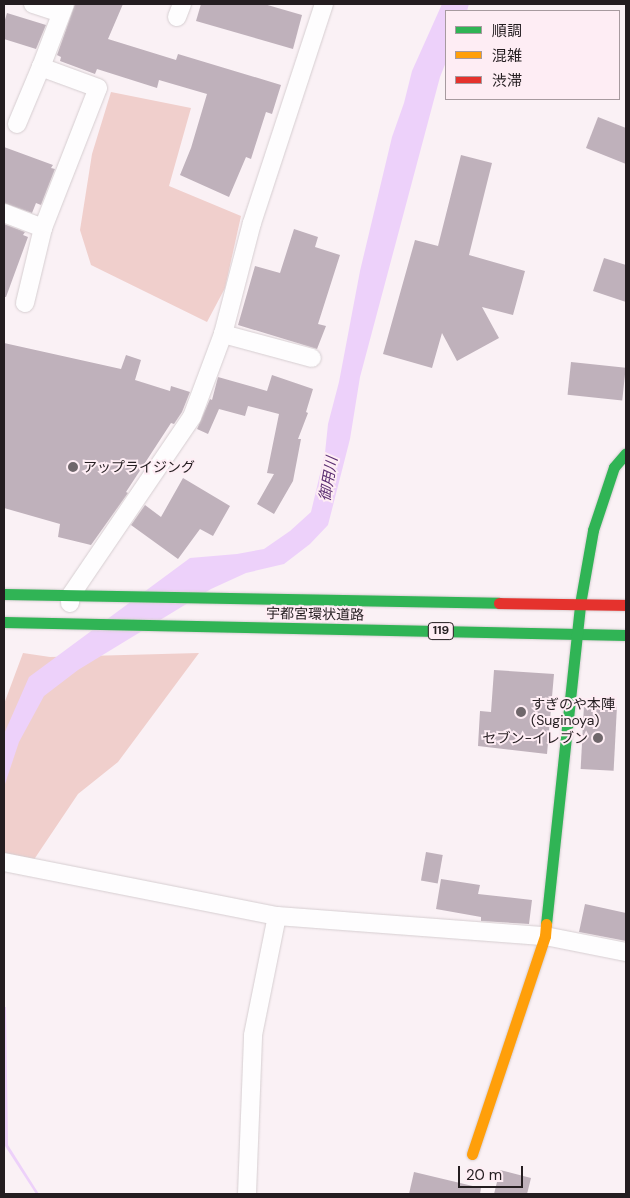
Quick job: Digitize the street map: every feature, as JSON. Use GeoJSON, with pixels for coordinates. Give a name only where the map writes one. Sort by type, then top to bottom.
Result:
{"type":"FeatureCollection","features":[{"type":"Feature","properties":{"kind":"main road"},"geometry":{"type":"LineString","coordinates":[[472,1154],[546,936],[580,604],[594,530],[614,466],[626,454]]}},
{"type":"Feature","properties":{"kind":"main road","name":"宇都宮環状道路"},"geometry":{"type":"LineString","coordinates":[[4,594],[626,605]]}},
{"type":"Feature","properties":{"kind":"main road","name":"宇都宮環状道路"},"geometry":{"type":"LineString","coordinates":[[4,622],[626,635]]}},
{"type":"Feature","properties":{"kind":"street"},"geometry":{"type":"LineString","coordinates":[[17,124],[63,8],[33,4]]}},
{"type":"Feature","properties":{"kind":"street"},"geometry":{"type":"LineString","coordinates":[[67,623],[71,595],[192,417],[223,334],[252,223],[324,4]]}},
{"type":"Feature","properties":{"kind":"street"},"geometry":{"type":"LineString","coordinates":[[25,303],[43,228],[98,88],[41,67]]}},
{"type":"Feature","properties":{"kind":"street"},"geometry":{"type":"LineString","coordinates":[[4,213],[43,228]]}},
{"type":"Feature","properties":{"kind":"street"},"geometry":{"type":"LineString","coordinates":[[223,334],[312,358]]}},
{"type":"Feature","properties":{"kind":"street"},"geometry":{"type":"LineString","coordinates":[[4,862],[276,916],[546,936],[626,952]]}},
{"type":"Feature","properties":{"kind":"street"},"geometry":{"type":"LineString","coordinates":[[246,1194],[253,1036],[276,916]]}},
{"type":"Feature","properties":{"kind":"shaded area"},"geometry":{"type":"Polygon","coordinates":[[[111,92],[191,108],[169,186],[241,216],[225,288],[207,322],[91,265],[80,230],[92,154],[111,92]]]}},
{"type":"Feature","properties":{"kind":"shaded area"},"geometry":{"type":"Polygon","coordinates":[[[23,653],[50,657],[199,653],[118,762],[78,794],[33,861],[4,856],[4,704],[23,653]]]}},
{"type":"Feature","properties":{"kind":"water","name":"御用川"},"geometry":{"type":"Polygon","coordinates":[[[442,4],[469,4],[467,10],[445,10],[445,64],[440,77],[360,377],[350,439],[328,525],[310,544],[284,564],[246,573],[211,589],[78,670],[44,696],[19,742],[4,787],[4,734],[29,677],[190,558],[237,554],[264,549],[290,531],[311,512],[325,453],[328,424],[339,382],[360,271],[392,137],[404,103],[412,71],[442,4]]]}},
{"type":"Feature","properties":{"kind":"water"},"geometry":{"type":"Polygon","coordinates":[[[4,1007],[6,1007],[8,1145],[39,1194],[36,1194],[5,1146],[4,1007]]]}},
{"type":"Feature","properties":{"kind":"building"},"geometry":{"type":"Polygon","coordinates":[[[75,4],[123,4],[108,39],[176,60],[178,54],[281,85],[272,114],[266,112],[251,159],[246,157],[229,197],[180,175],[191,148],[207,94],[159,80],[157,88],[97,69],[95,74],[60,61],[61,57],[57,55],[75,4]]]}},
{"type":"Feature","properties":{"kind":"building"},"geometry":{"type":"Polygon","coordinates":[[[201,4],[264,4],[302,15],[293,49],[196,21],[201,4]]]}},
{"type":"Feature","properties":{"kind":"building"},"geometry":{"type":"Polygon","coordinates":[[[7,13],[46,25],[36,49],[4,39],[4,23],[7,13]]]}},
{"type":"Feature","properties":{"kind":"building"},"geometry":{"type":"Polygon","coordinates":[[[598,117],[626,128],[626,164],[586,148],[598,117]]]}},
{"type":"Feature","properties":{"kind":"building"},"geometry":{"type":"Polygon","coordinates":[[[4,147],[53,165],[51,168],[55,169],[41,205],[36,203],[32,213],[4,203],[4,147]]]}},
{"type":"Feature","properties":{"kind":"building"},"geometry":{"type":"Polygon","coordinates":[[[461,155],[492,163],[469,255],[525,271],[513,315],[482,307],[499,338],[457,361],[442,333],[432,368],[383,354],[415,240],[438,246],[461,155]]]}},
{"type":"Feature","properties":{"kind":"building"},"geometry":{"type":"Polygon","coordinates":[[[4,224],[25,232],[23,235],[28,237],[6,297],[4,297],[4,224]]]}},
{"type":"Feature","properties":{"kind":"building"},"geometry":{"type":"Polygon","coordinates":[[[294,229],[318,237],[315,247],[340,255],[318,324],[326,326],[317,349],[238,325],[255,266],[280,273],[294,229]]]}},
{"type":"Feature","properties":{"kind":"building"},"geometry":{"type":"Polygon","coordinates":[[[604,258],[626,265],[626,302],[593,291],[604,258]]]}},
{"type":"Feature","properties":{"kind":"building","name":"アップライジング"},"geometry":{"type":"Polygon","coordinates":[[[4,343],[121,369],[126,355],[141,360],[135,380],[170,391],[171,386],[190,392],[182,412],[174,424],[171,423],[126,492],[128,493],[91,545],[58,537],[60,524],[4,508],[4,343]]]}},
{"type":"Feature","properties":{"kind":"building"},"geometry":{"type":"Polygon","coordinates":[[[571,362],[626,368],[622,401],[568,395],[571,362]]]}},
{"type":"Feature","properties":{"kind":"building"},"geometry":{"type":"Polygon","coordinates":[[[272,375],[313,389],[306,412],[308,413],[298,439],[301,439],[293,481],[274,514],[257,504],[274,474],[267,473],[279,414],[248,406],[245,416],[219,409],[208,434],[197,429],[210,399],[212,400],[218,377],[267,391],[272,375]]]}},
{"type":"Feature","properties":{"kind":"building"},"geometry":{"type":"Polygon","coordinates":[[[183,478],[230,506],[213,536],[200,529],[178,559],[131,525],[145,505],[161,517],[183,478]]]}},
{"type":"Feature","properties":{"kind":"building","name":"すぎのや本陣 (Suginoya)"},"geometry":{"type":"Polygon","coordinates":[[[494,670],[554,674],[547,754],[478,746],[480,711],[491,712],[494,670]]]}},
{"type":"Feature","properties":{"kind":"building","name":"セブン-イレブン"},"geometry":{"type":"Polygon","coordinates":[[[584,705],[617,707],[614,771],[581,769],[584,705]]]}},
{"type":"Feature","properties":{"kind":"building"},"geometry":{"type":"Polygon","coordinates":[[[426,852],[443,855],[438,884],[421,881],[426,852]]]}},
{"type":"Feature","properties":{"kind":"building"},"geometry":{"type":"Polygon","coordinates":[[[441,879],[480,885],[478,894],[532,900],[529,924],[481,921],[481,917],[436,909],[441,879]]]}},
{"type":"Feature","properties":{"kind":"building"},"geometry":{"type":"Polygon","coordinates":[[[585,904],[626,913],[626,941],[579,932],[585,904]]]}},
{"type":"Feature","properties":{"kind":"building"},"geometry":{"type":"Polygon","coordinates":[[[500,1170],[531,1178],[527,1194],[494,1194],[500,1170]]]}},
{"type":"Feature","properties":{"kind":"building"},"geometry":{"type":"Polygon","coordinates":[[[414,1172],[481,1188],[480,1194],[409,1194],[414,1172]]]}},
{"type":"Feature","properties":{"kind":"traffic: fast"},"geometry":{"type":"LineString","coordinates":[[546,924],[580,604],[593,530],[614,467],[626,453]]}},
{"type":"Feature","properties":{"kind":"traffic: fast"},"geometry":{"type":"LineString","coordinates":[[4,594],[499,603]]}},
{"type":"Feature","properties":{"kind":"traffic: fast"},"geometry":{"type":"LineString","coordinates":[[4,622],[626,635]]}},
{"type":"Feature","properties":{"kind":"traffic: slow"},"geometry":{"type":"LineString","coordinates":[[472,1154],[545,936],[546,924]]}},
{"type":"Feature","properties":{"kind":"traffic: jam"},"geometry":{"type":"LineString","coordinates":[[499,603],[626,605]]}},
{"type":"Feature","properties":{"kind":"place","name":"アップライジング"},"geometry":{"type":"Point","coordinates":[73,467]}},
{"type":"Feature","properties":{"kind":"place","name":"すぎのや本陣 (Suginoya)"},"geometry":{"type":"Point","coordinates":[521,712]}},
{"type":"Feature","properties":{"kind":"place","name":"セブン-イレブン"},"geometry":{"type":"Point","coordinates":[598,738]}}]}
